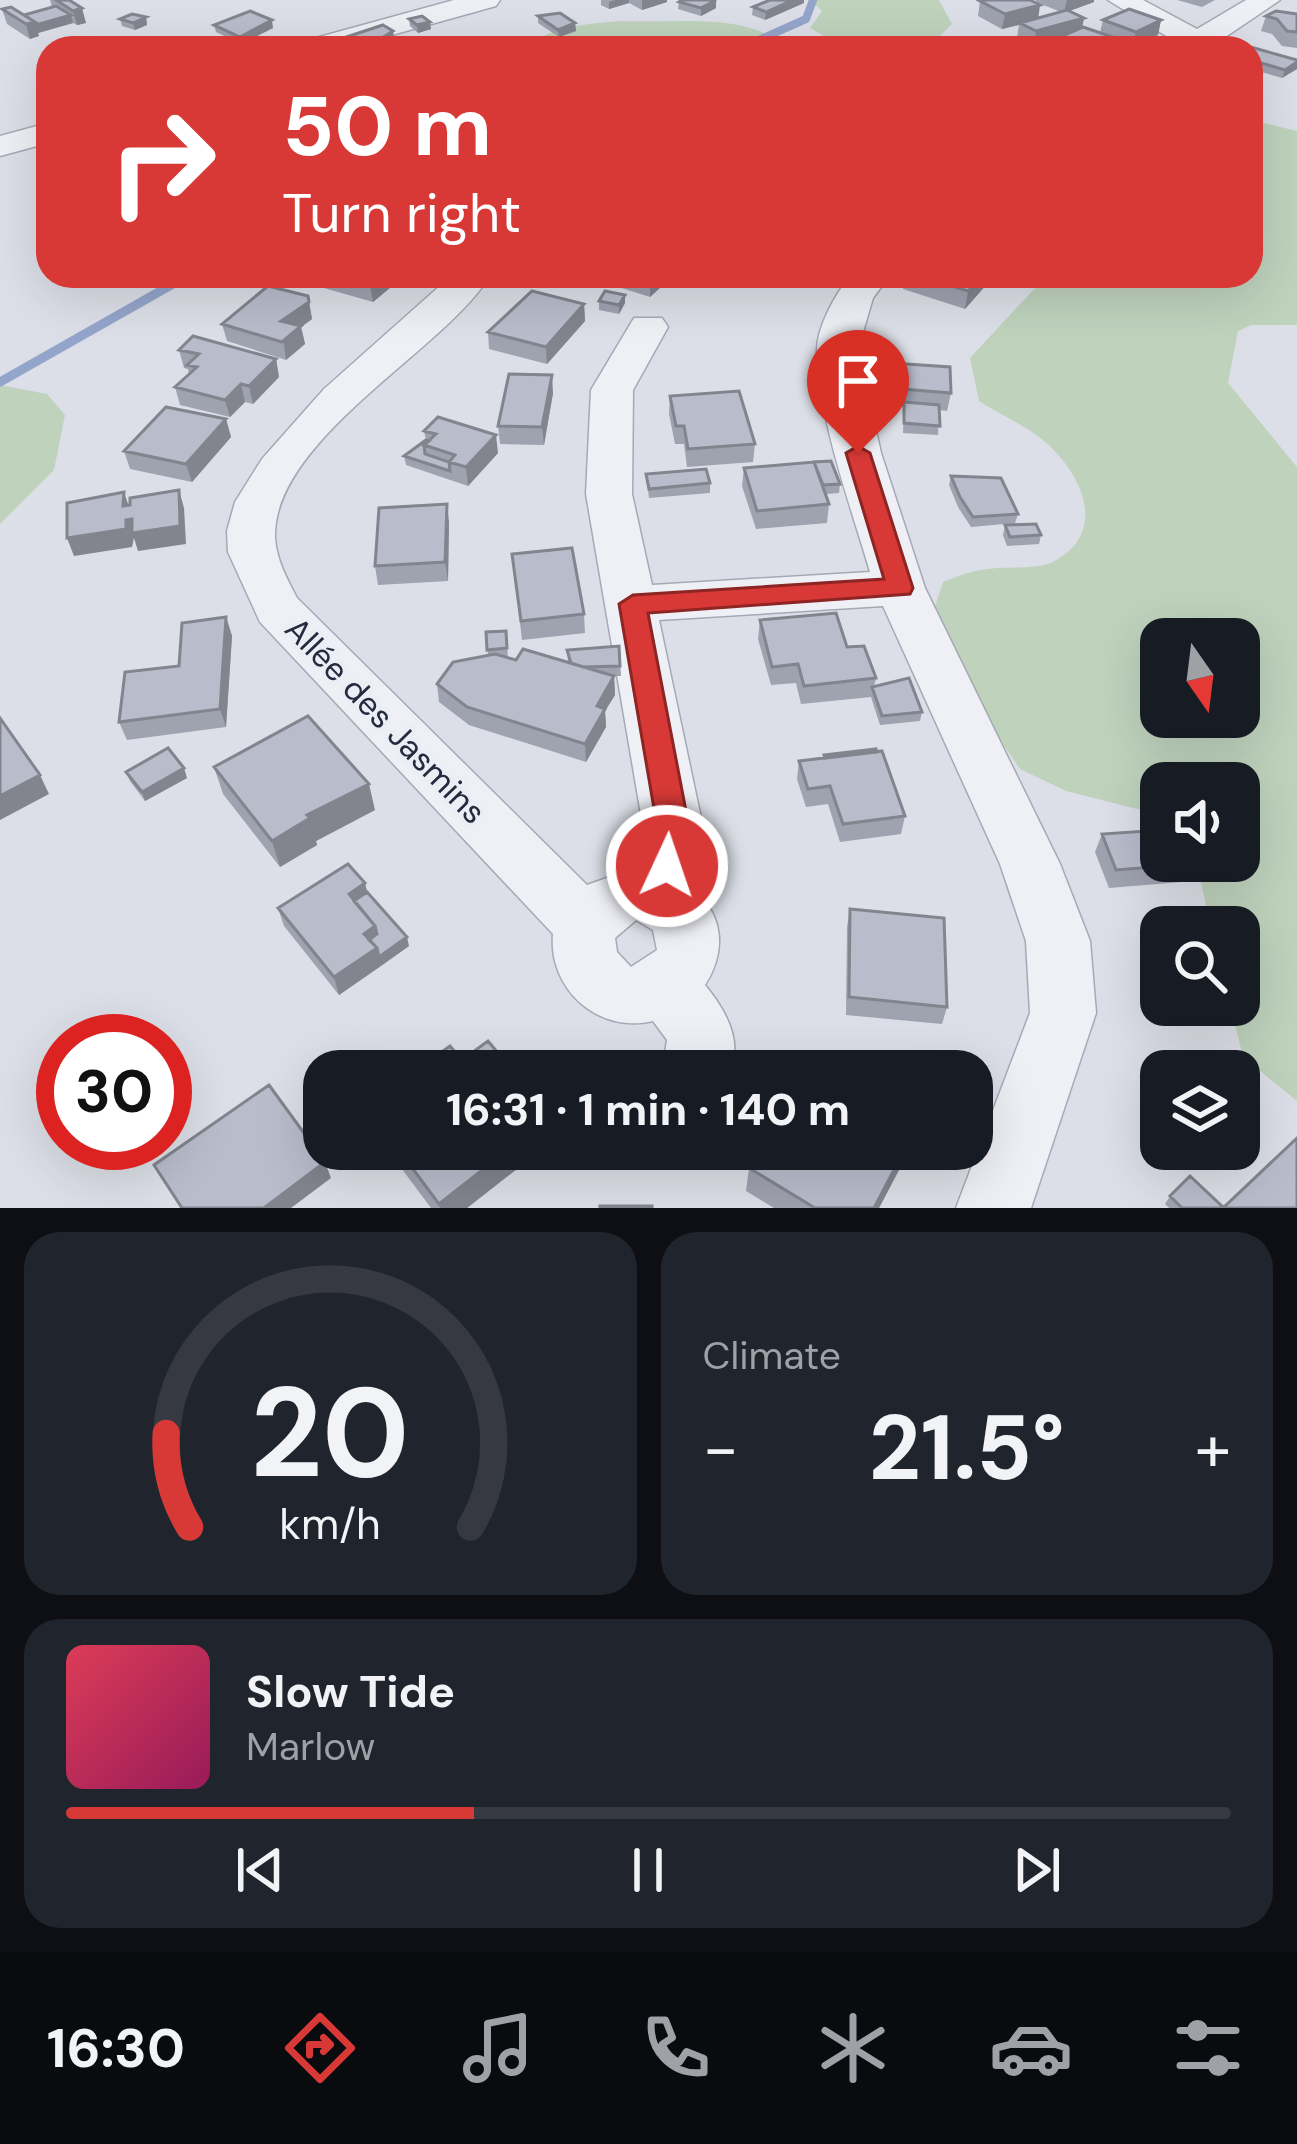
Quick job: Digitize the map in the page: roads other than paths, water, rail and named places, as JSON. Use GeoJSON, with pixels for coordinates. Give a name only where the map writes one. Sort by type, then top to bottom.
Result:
{"type":"FeatureCollection","features":[{"type":"Feature","properties":{"kind":"street"},"geometry":{"type":"LineString","coordinates":[[356,36],[486,0]]}},
{"type":"Feature","properties":{"kind":"street"},"geometry":{"type":"LineString","coordinates":[[1122,0],[1178,36]]}},
{"type":"Feature","properties":{"kind":"street"},"geometry":{"type":"LineString","coordinates":[[1207,36],[1266,0]]}},
{"type":"Feature","properties":{"kind":"street"},"geometry":{"type":"LineString","coordinates":[[0,146],[36,136]]}},
{"type":"Feature","properties":{"kind":"street","name":"Allée des Jasmins"},"geometry":{"type":"LineString","coordinates":[[460,288],[341,396],[288,459],[256,507],[250,530],[254,563],[278,609],[584,924],[584,948],[592,972],[609,989],[629,997],[665,988]]}},
{"type":"Feature","properties":{"kind":"street"},"geometry":{"type":"LineString","coordinates":[[861,288],[837,350],[858,453],[900,588],[1030,864],[1058,941],[1063,1013],[993,1208]]}},
{"type":"Feature","properties":{"kind":"street"},"geometry":{"type":"LineString","coordinates":[[648,327],[612,390],[609,494],[674,832],[659,899]]}},
{"type":"Feature","properties":{"kind":"street"},"geometry":{"type":"LineString","coordinates":[[633,604],[900,588]]}},
{"type":"Feature","properties":{"kind":"street"},"geometry":{"type":"LineString","coordinates":[[584,924],[596,909],[617,897],[642,893],[672,906],[686,923],[691,944],[684,971],[665,988],[702,1036],[703,1050]]}},
{"type":"Feature","properties":{"kind":"waterway"},"geometry":{"type":"LineString","coordinates":[[768,36],[806,19],[813,0]]}},
{"type":"Feature","properties":{"kind":"waterway"},"geometry":{"type":"LineString","coordinates":[[0,382],[166,288]]}}]}
